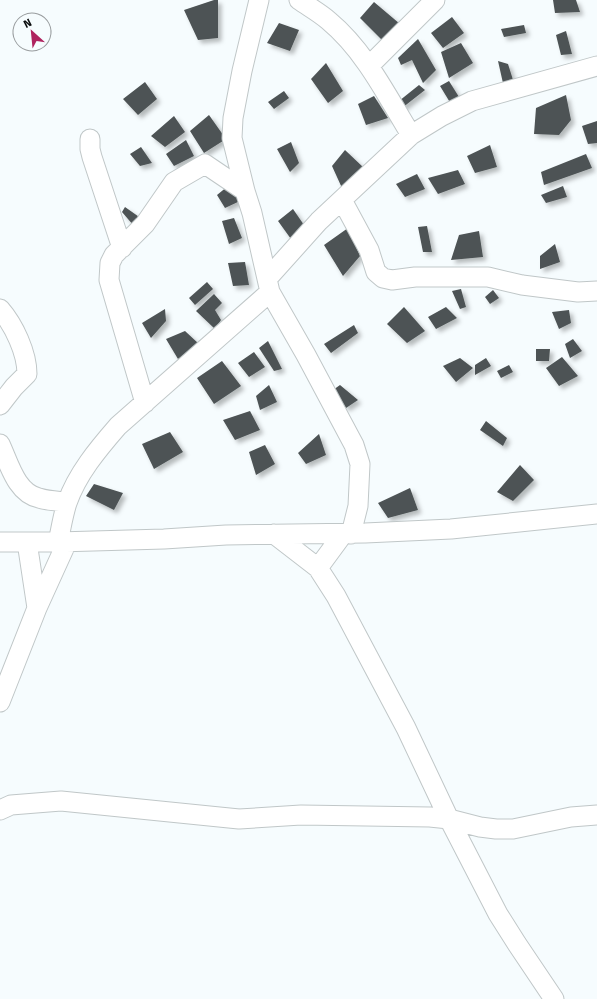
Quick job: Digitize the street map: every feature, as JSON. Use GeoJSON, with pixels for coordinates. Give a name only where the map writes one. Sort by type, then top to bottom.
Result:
{"type":"FeatureCollection","features":[{"type":"Feature","properties":{"kind":"street"},"geometry":{"type":"LineString","coordinates":[[259,0],[242,71],[233,118],[232,138],[252,213],[269,286],[354,445],[360,464],[358,506],[347,534],[318,568]]}},
{"type":"Feature","properties":{"kind":"street"},"geometry":{"type":"LineString","coordinates":[[299,0],[329,21],[344,36],[369,66],[411,135]]}},
{"type":"Feature","properties":{"kind":"street"},"geometry":{"type":"LineString","coordinates":[[369,66],[435,0]]}},
{"type":"Feature","properties":{"kind":"street"},"geometry":{"type":"LineString","coordinates":[[0,702],[62,542],[68,502],[82,472],[97,450],[118,426],[145,403],[269,286],[319,221],[411,135],[442,116],[472,101],[597,66]]}},
{"type":"Feature","properties":{"kind":"street"},"geometry":{"type":"LineString","coordinates":[[90,139],[92,157],[122,248]]}},
{"type":"Feature","properties":{"kind":"street"},"geometry":{"type":"LineString","coordinates":[[145,403],[109,280],[108,271],[110,263],[114,255],[145,224],[174,182],[205,164],[245,191]]}},
{"type":"Feature","properties":{"kind":"street"},"geometry":{"type":"LineString","coordinates":[[342,200],[368,250],[376,272],[383,278],[392,280],[415,277],[488,278],[522,285],[578,292],[597,291]]}},
{"type":"Feature","properties":{"kind":"street"},"geometry":{"type":"LineString","coordinates":[[0,309],[19,340],[27,364],[27,374],[0,404]]}},
{"type":"Feature","properties":{"kind":"street"},"geometry":{"type":"LineString","coordinates":[[0,444],[18,483],[25,491],[38,498],[68,502]]}},
{"type":"Feature","properties":{"kind":"street"},"geometry":{"type":"LineString","coordinates":[[0,542],[164,539],[226,535],[347,534],[451,529],[597,514]]}},
{"type":"Feature","properties":{"kind":"street"},"geometry":{"type":"LineString","coordinates":[[274,534],[318,568],[336,596],[406,728],[449,819],[498,914],[550,997]]}},
{"type":"Feature","properties":{"kind":"street"},"geometry":{"type":"LineString","coordinates":[[27,542],[37,608]]}},
{"type":"Feature","properties":{"kind":"street"},"geometry":{"type":"LineString","coordinates":[[0,810],[10,805],[61,801],[239,819],[301,815],[430,816],[480,827],[502,829],[513,829],[571,817],[597,815]]}},
{"type":"Feature","properties":{"kind":"building"},"geometry":{"type":"Polygon","coordinates":[[[218,0],[218,38],[198,40],[184,10],[218,0]]]}},
{"type":"Feature","properties":{"kind":"building"},"geometry":{"type":"Polygon","coordinates":[[[553,0],[576,0],[580,12],[555,13],[553,0]]]}},
{"type":"Feature","properties":{"kind":"building"},"geometry":{"type":"Polygon","coordinates":[[[374,2],[400,24],[383,41],[360,18],[374,2]]]}},
{"type":"Feature","properties":{"kind":"building"},"geometry":{"type":"Polygon","coordinates":[[[452,17],[464,33],[443,48],[431,33],[452,17]]]}},
{"type":"Feature","properties":{"kind":"building"},"geometry":{"type":"Polygon","coordinates":[[[279,23],[299,30],[290,51],[267,43],[279,23]]]}},
{"type":"Feature","properties":{"kind":"building"},"geometry":{"type":"Polygon","coordinates":[[[524,25],[526,33],[504,37],[501,29],[524,25]]]}},
{"type":"Feature","properties":{"kind":"building"},"geometry":{"type":"Polygon","coordinates":[[[566,31],[572,54],[561,55],[556,35],[566,31]]]}},
{"type":"Feature","properties":{"kind":"building"},"geometry":{"type":"Polygon","coordinates":[[[418,39],[436,70],[423,83],[412,60],[401,65],[398,58],[418,39]]]}},
{"type":"Feature","properties":{"kind":"building"},"geometry":{"type":"Polygon","coordinates":[[[461,43],[473,63],[449,78],[441,52],[461,43]]]}},
{"type":"Feature","properties":{"kind":"building"},"geometry":{"type":"Polygon","coordinates":[[[498,61],[508,64],[514,83],[505,92],[498,61]]]}},
{"type":"Feature","properties":{"kind":"building"},"geometry":{"type":"Polygon","coordinates":[[[326,63],[343,91],[328,103],[311,79],[326,63]]]}},
{"type":"Feature","properties":{"kind":"building"},"geometry":{"type":"Polygon","coordinates":[[[449,81],[459,97],[451,104],[440,86],[449,81]]]}},
{"type":"Feature","properties":{"kind":"building"},"geometry":{"type":"Polygon","coordinates":[[[145,82],[157,99],[138,115],[123,99],[145,82]]]}},
{"type":"Feature","properties":{"kind":"building"},"geometry":{"type":"Polygon","coordinates":[[[419,85],[425,90],[402,108],[399,101],[419,85]]]}},
{"type":"Feature","properties":{"kind":"building"},"geometry":{"type":"Polygon","coordinates":[[[284,91],[289,98],[274,109],[268,102],[284,91]]]}},
{"type":"Feature","properties":{"kind":"building"},"geometry":{"type":"Polygon","coordinates":[[[566,95],[571,120],[559,135],[534,134],[536,108],[566,95]]]}},
{"type":"Feature","properties":{"kind":"building"},"geometry":{"type":"Polygon","coordinates":[[[374,96],[388,118],[366,125],[358,104],[374,96]]]}},
{"type":"Feature","properties":{"kind":"building"},"geometry":{"type":"Polygon","coordinates":[[[209,115],[226,139],[204,153],[190,131],[209,115]]]}},
{"type":"Feature","properties":{"kind":"building"},"geometry":{"type":"Polygon","coordinates":[[[174,116],[185,132],[165,147],[151,136],[174,116]]]}},
{"type":"Feature","properties":{"kind":"building"},"geometry":{"type":"Polygon","coordinates":[[[597,121],[597,143],[588,144],[582,126],[597,121]]]}},
{"type":"Feature","properties":{"kind":"building"},"geometry":{"type":"Polygon","coordinates":[[[186,140],[194,156],[174,166],[166,154],[186,140]]]}},
{"type":"Feature","properties":{"kind":"building"},"geometry":{"type":"Polygon","coordinates":[[[291,142],[299,163],[290,172],[277,149],[291,142]]]}},
{"type":"Feature","properties":{"kind":"building"},"geometry":{"type":"Polygon","coordinates":[[[490,145],[497,167],[475,173],[467,156],[490,145]]]}},
{"type":"Feature","properties":{"kind":"building"},"geometry":{"type":"Polygon","coordinates":[[[141,147],[152,163],[140,166],[130,154],[141,147]]]}},
{"type":"Feature","properties":{"kind":"building"},"geometry":{"type":"Polygon","coordinates":[[[345,150],[364,168],[342,188],[332,166],[345,150]]]}},
{"type":"Feature","properties":{"kind":"building"},"geometry":{"type":"Polygon","coordinates":[[[586,154],[592,168],[544,185],[541,172],[586,154]]]}},
{"type":"Feature","properties":{"kind":"building"},"geometry":{"type":"Polygon","coordinates":[[[458,170],[465,184],[438,194],[428,178],[458,170]]]}},
{"type":"Feature","properties":{"kind":"building"},"geometry":{"type":"Polygon","coordinates":[[[417,174],[425,189],[405,197],[396,184],[417,174]]]}},
{"type":"Feature","properties":{"kind":"building"},"geometry":{"type":"Polygon","coordinates":[[[228,186],[240,201],[225,208],[217,195],[228,186]]]}},
{"type":"Feature","properties":{"kind":"building"},"geometry":{"type":"Polygon","coordinates":[[[563,186],[567,197],[546,203],[541,195],[563,186]]]}},
{"type":"Feature","properties":{"kind":"building"},"geometry":{"type":"Polygon","coordinates":[[[125,207],[142,219],[134,226],[122,212],[125,207]]]}},
{"type":"Feature","properties":{"kind":"building"},"geometry":{"type":"Polygon","coordinates":[[[293,209],[304,225],[291,239],[278,221],[293,209]]]}},
{"type":"Feature","properties":{"kind":"building"},"geometry":{"type":"Polygon","coordinates":[[[234,218],[242,238],[229,244],[222,221],[234,218]]]}},
{"type":"Feature","properties":{"kind":"building"},"geometry":{"type":"Polygon","coordinates":[[[427,226],[432,252],[423,252],[418,227],[427,226]]]}},
{"type":"Feature","properties":{"kind":"building"},"geometry":{"type":"Polygon","coordinates":[[[348,228],[360,256],[343,276],[324,245],[348,228]]]}},
{"type":"Feature","properties":{"kind":"building"},"geometry":{"type":"Polygon","coordinates":[[[479,231],[483,257],[451,260],[459,235],[479,231]]]}},
{"type":"Feature","properties":{"kind":"building"},"geometry":{"type":"Polygon","coordinates":[[[555,244],[560,262],[540,269],[540,256],[555,244]]]}},
{"type":"Feature","properties":{"kind":"building"},"geometry":{"type":"Polygon","coordinates":[[[245,262],[249,285],[233,286],[228,263],[245,262]]]}},
{"type":"Feature","properties":{"kind":"building"},"geometry":{"type":"Polygon","coordinates":[[[207,282],[213,289],[195,305],[189,298],[207,282]]]}},
{"type":"Feature","properties":{"kind":"building"},"geometry":{"type":"Polygon","coordinates":[[[461,289],[466,307],[460,309],[452,291],[461,289]]]}},
{"type":"Feature","properties":{"kind":"building"},"geometry":{"type":"Polygon","coordinates":[[[493,290],[499,298],[490,304],[485,297],[493,290]]]}},
{"type":"Feature","properties":{"kind":"building"},"geometry":{"type":"Polygon","coordinates":[[[214,294],[222,303],[215,310],[221,320],[215,329],[196,311],[214,294]]]}},
{"type":"Feature","properties":{"kind":"building"},"geometry":{"type":"Polygon","coordinates":[[[404,307],[425,331],[407,343],[387,324],[404,307]]]}},
{"type":"Feature","properties":{"kind":"building"},"geometry":{"type":"Polygon","coordinates":[[[446,307],[457,318],[436,329],[428,317],[446,307]]]}},
{"type":"Feature","properties":{"kind":"building"},"geometry":{"type":"Polygon","coordinates":[[[165,309],[166,321],[151,338],[142,323],[165,309]]]}},
{"type":"Feature","properties":{"kind":"building"},"geometry":{"type":"Polygon","coordinates":[[[569,310],[571,323],[559,329],[552,312],[569,310]]]}},
{"type":"Feature","properties":{"kind":"building"},"geometry":{"type":"Polygon","coordinates":[[[354,325],[358,333],[331,353],[324,344],[354,325]]]}},
{"type":"Feature","properties":{"kind":"building"},"geometry":{"type":"Polygon","coordinates":[[[185,331],[199,344],[178,359],[166,339],[185,331]]]}},
{"type":"Feature","properties":{"kind":"building"},"geometry":{"type":"Polygon","coordinates":[[[573,339],[582,351],[570,358],[565,344],[573,339]]]}},
{"type":"Feature","properties":{"kind":"building"},"geometry":{"type":"Polygon","coordinates":[[[268,341],[282,369],[274,371],[259,348],[268,341]]]}},
{"type":"Feature","properties":{"kind":"building"},"geometry":{"type":"Polygon","coordinates":[[[536,349],[550,349],[549,361],[536,361],[536,349]]]}},
{"type":"Feature","properties":{"kind":"building"},"geometry":{"type":"Polygon","coordinates":[[[254,352],[265,367],[249,377],[238,363],[254,352]]]}},
{"type":"Feature","properties":{"kind":"building"},"geometry":{"type":"Polygon","coordinates":[[[562,357],[578,376],[559,386],[546,368],[562,357]]]}},
{"type":"Feature","properties":{"kind":"building"},"geometry":{"type":"Polygon","coordinates":[[[460,358],[473,368],[456,382],[443,366],[460,358]]]}},
{"type":"Feature","properties":{"kind":"building"},"geometry":{"type":"Polygon","coordinates":[[[486,358],[491,366],[475,375],[475,365],[486,358]]]}},
{"type":"Feature","properties":{"kind":"building"},"geometry":{"type":"Polygon","coordinates":[[[222,361],[241,386],[214,404],[197,378],[222,361]]]}},
{"type":"Feature","properties":{"kind":"building"},"geometry":{"type":"Polygon","coordinates":[[[509,365],[513,372],[501,378],[497,371],[509,365]]]}},
{"type":"Feature","properties":{"kind":"building"},"geometry":{"type":"Polygon","coordinates":[[[269,385],[277,402],[260,410],[256,396],[269,385]]]}},
{"type":"Feature","properties":{"kind":"building"},"geometry":{"type":"Polygon","coordinates":[[[340,385],[358,400],[346,408],[333,390],[340,385]]]}},
{"type":"Feature","properties":{"kind":"building"},"geometry":{"type":"Polygon","coordinates":[[[250,411],[260,430],[235,440],[223,420],[250,411]]]}},
{"type":"Feature","properties":{"kind":"building"},"geometry":{"type":"Polygon","coordinates":[[[486,421],[507,438],[503,446],[480,430],[486,421]]]}},
{"type":"Feature","properties":{"kind":"building"},"geometry":{"type":"Polygon","coordinates":[[[170,432],[183,452],[154,469],[142,444],[170,432]]]}},
{"type":"Feature","properties":{"kind":"building"},"geometry":{"type":"Polygon","coordinates":[[[319,434],[326,455],[306,464],[298,453],[319,434]]]}},
{"type":"Feature","properties":{"kind":"building"},"geometry":{"type":"Polygon","coordinates":[[[265,445],[275,464],[256,475],[249,452],[265,445]]]}},
{"type":"Feature","properties":{"kind":"building"},"geometry":{"type":"Polygon","coordinates":[[[520,465],[534,480],[513,501],[497,492],[520,465]]]}},
{"type":"Feature","properties":{"kind":"building"},"geometry":{"type":"Polygon","coordinates":[[[94,484],[123,493],[114,510],[86,496],[94,484]]]}},
{"type":"Feature","properties":{"kind":"building"},"geometry":{"type":"Polygon","coordinates":[[[410,488],[418,510],[388,518],[378,503],[410,488]]]}}]}
